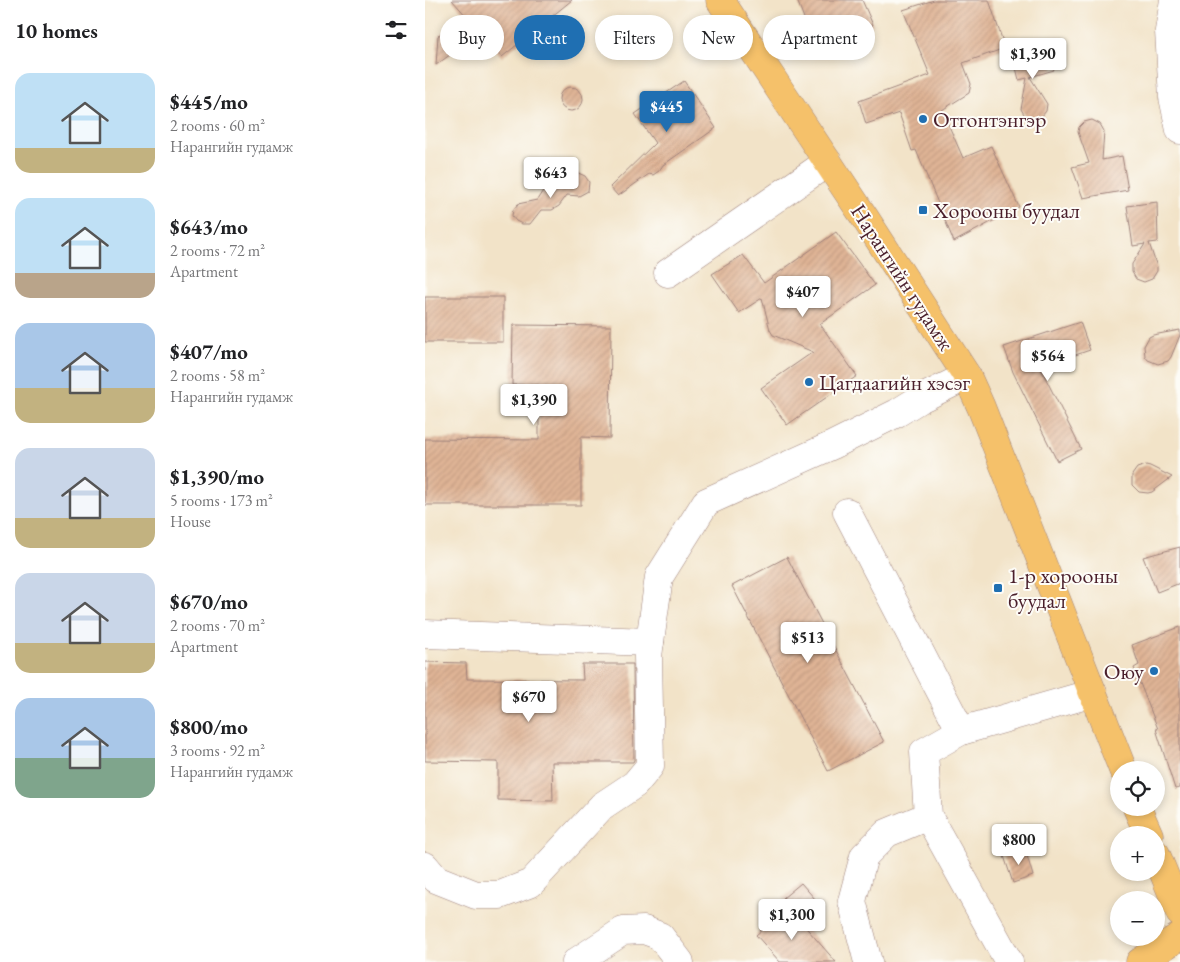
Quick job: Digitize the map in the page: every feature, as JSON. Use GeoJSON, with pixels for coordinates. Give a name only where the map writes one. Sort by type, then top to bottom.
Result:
{"type":"FeatureCollection","features":[{"type":"Feature","properties":{"kind":"main road","name":"Нарангийн гудамж"},"geometry":{"type":"LineString","coordinates":[[720,0],[967,376],[981,407],[1119,761]]}},
{"type":"Feature","properties":{"kind":"main road"},"geometry":{"type":"LineString","coordinates":[[1165,876],[1180,913]]}},
{"type":"Feature","properties":{"kind":"main road"},"geometry":{"type":"LineString","coordinates":[[1140,962],[1180,936]]}},
{"type":"Feature","properties":{"kind":"street"},"geometry":{"type":"LineString","coordinates":[[1174,0],[1169,32],[1173,97],[1180,130]]}},
{"type":"Feature","properties":{"kind":"street"},"geometry":{"type":"LineString","coordinates":[[668,273],[828,162]]}},
{"type":"Feature","properties":{"kind":"street"},"geometry":{"type":"LineString","coordinates":[[425,866],[436,879],[475,894],[500,895],[531,883],[602,806],[635,784],[650,766],[648,656],[659,577],[705,502],[833,445],[967,376]]}},
{"type":"Feature","properties":{"kind":"street"},"geometry":{"type":"LineString","coordinates":[[847,512],[961,731]]}},
{"type":"Feature","properties":{"kind":"street"},"geometry":{"type":"LineString","coordinates":[[425,634],[650,642]]}},
{"type":"Feature","properties":{"kind":"street"},"geometry":{"type":"LineString","coordinates":[[1009,962],[928,816],[924,752],[961,731],[1093,693]]}},
{"type":"Feature","properties":{"kind":"street"},"geometry":{"type":"LineString","coordinates":[[868,962],[852,901],[864,856],[887,833],[928,816]]}},
{"type":"Feature","properties":{"kind":"street"},"geometry":{"type":"LineString","coordinates":[[576,962],[623,931],[644,930],[660,936],[680,962]]}},
{"type":"Feature","properties":{"kind":"building"},"geometry":{"type":"Polygon","coordinates":[[[452,0],[572,0],[554,15],[514,15],[514,47],[504,55],[504,15],[465,15],[452,0]]]}},
{"type":"Feature","properties":{"kind":"building"},"geometry":{"type":"Polygon","coordinates":[[[797,0],[862,0],[869,15],[803,15],[797,0]]]}},
{"type":"Feature","properties":{"kind":"building"},"geometry":{"type":"Polygon","coordinates":[[[934,0],[989,0],[1005,48],[963,63],[971,84],[969,93],[942,110],[963,158],[991,146],[1019,207],[954,242],[916,150],[912,151],[899,113],[866,124],[859,101],[930,75],[903,10],[934,0]]]}},
{"type":"Feature","properties":{"kind":"building"},"geometry":{"type":"Polygon","coordinates":[[[440,34],[440,60],[443,60],[436,65],[438,36],[440,34]]]}},
{"type":"Feature","properties":{"kind":"building"},"geometry":{"type":"Polygon","coordinates":[[[1042,46],[1054,70],[1030,77],[1047,104],[1046,111],[1042,116],[1033,119],[1025,116],[1021,109],[1027,78],[1019,80],[1013,55],[1042,46]]]}},
{"type":"Feature","properties":{"kind":"building"},"geometry":{"type":"Polygon","coordinates":[[[684,81],[716,128],[663,165],[659,171],[653,175],[649,174],[618,196],[610,187],[655,143],[635,114],[684,81]]]}},
{"type":"Feature","properties":{"kind":"building"},"geometry":{"type":"Polygon","coordinates":[[[571,87],[579,91],[583,99],[579,107],[571,111],[563,107],[559,99],[563,91],[571,87]]]}},
{"type":"Feature","properties":{"kind":"building"},"geometry":{"type":"Polygon","coordinates":[[[1092,120],[1100,124],[1104,131],[1102,160],[1122,156],[1128,190],[1083,198],[1072,167],[1089,163],[1078,132],[1079,127],[1084,122],[1092,120]]]}},
{"type":"Feature","properties":{"kind":"building"},"geometry":{"type":"Polygon","coordinates":[[[576,172],[585,176],[589,182],[588,191],[579,196],[567,195],[559,206],[552,210],[541,210],[530,224],[522,224],[512,216],[513,210],[518,204],[537,200],[544,189],[564,185],[568,178],[576,172]]]}},
{"type":"Feature","properties":{"kind":"building"},"geometry":{"type":"Polygon","coordinates":[[[1157,202],[1158,242],[1149,243],[1157,271],[1152,279],[1144,282],[1136,279],[1132,272],[1132,264],[1145,244],[1133,246],[1127,206],[1157,202]]]}},
{"type":"Feature","properties":{"kind":"building"},"geometry":{"type":"Polygon","coordinates":[[[836,232],[875,285],[820,324],[857,376],[787,425],[761,388],[813,352],[773,335],[762,298],[739,313],[712,274],[743,255],[764,283],[836,232]]]}},
{"type":"Feature","properties":{"kind":"building"},"geometry":{"type":"Polygon","coordinates":[[[425,297],[503,297],[503,342],[425,342],[425,297]]]}},
{"type":"Feature","properties":{"kind":"building"},"geometry":{"type":"Polygon","coordinates":[[[1080,322],[1090,350],[1040,367],[1081,449],[1057,461],[1013,372],[1004,347],[1080,322]]]}},
{"type":"Feature","properties":{"kind":"building"},"geometry":{"type":"Polygon","coordinates":[[[513,325],[611,326],[610,438],[581,437],[581,505],[425,505],[425,439],[539,440],[539,385],[512,385],[513,325]]]}},
{"type":"Feature","properties":{"kind":"building"},"geometry":{"type":"Polygon","coordinates":[[[1180,330],[1180,335],[1168,361],[1158,364],[1148,360],[1145,356],[1144,346],[1149,337],[1180,330]]]}},
{"type":"Feature","properties":{"kind":"building"},"geometry":{"type":"Polygon","coordinates":[[[1146,465],[1172,477],[1152,492],[1139,492],[1132,485],[1132,475],[1137,468],[1146,465]]]}},
{"type":"Feature","properties":{"kind":"building"},"geometry":{"type":"Polygon","coordinates":[[[1180,547],[1180,583],[1157,592],[1143,557],[1180,547]]]}},
{"type":"Feature","properties":{"kind":"building"},"geometry":{"type":"Polygon","coordinates":[[[787,557],[884,742],[828,771],[732,586],[787,557]]]}},
{"type":"Feature","properties":{"kind":"building"},"geometry":{"type":"Polygon","coordinates":[[[1180,627],[1180,788],[1175,789],[1156,729],[1158,729],[1134,668],[1139,665],[1132,645],[1180,627]]]}},
{"type":"Feature","properties":{"kind":"building"},"geometry":{"type":"Polygon","coordinates":[[[425,662],[466,663],[467,679],[583,680],[582,664],[633,664],[634,760],[633,762],[552,762],[553,801],[498,800],[498,762],[425,761],[425,662]]]}},
{"type":"Feature","properties":{"kind":"building"},"geometry":{"type":"Polygon","coordinates":[[[1025,849],[1033,876],[1013,883],[1004,856],[1025,849]]]}},
{"type":"Feature","properties":{"kind":"building"},"geometry":{"type":"Polygon","coordinates":[[[801,883],[815,899],[797,915],[783,898],[801,883]]]}},
{"type":"Feature","properties":{"kind":"building"},"geometry":{"type":"Polygon","coordinates":[[[788,907],[836,962],[780,962],[756,935],[788,907]]]}},
{"type":"Feature","properties":{"kind":"place","name":"Отгонтэнгэр"},"geometry":{"type":"Point","coordinates":[923,119]}},
{"type":"Feature","properties":{"kind":"place","name":"Хорооны буудал"},"geometry":{"type":"Point","coordinates":[923,210]}},
{"type":"Feature","properties":{"kind":"place","name":"Цагдаагийн хэсэг"},"geometry":{"type":"Point","coordinates":[809,382]}},
{"type":"Feature","properties":{"kind":"place","name":"1-р хорооны буудал"},"geometry":{"type":"Point","coordinates":[998,588]}},
{"type":"Feature","properties":{"kind":"place","name":"Оюу"},"geometry":{"type":"Point","coordinates":[1154,671]}}]}
